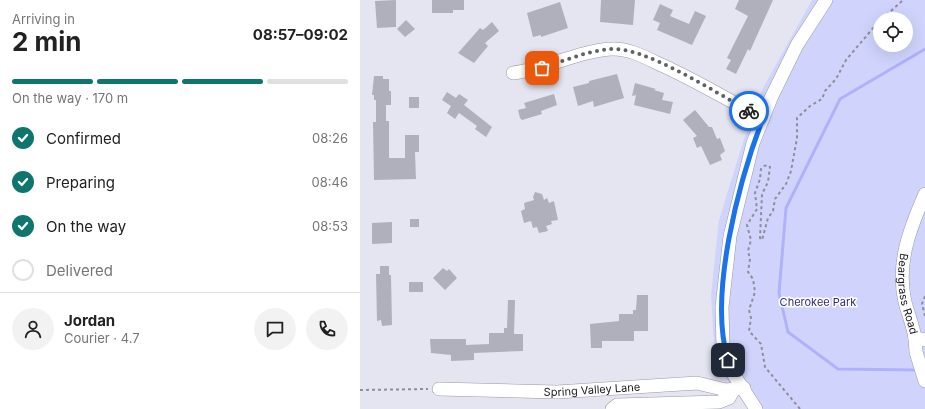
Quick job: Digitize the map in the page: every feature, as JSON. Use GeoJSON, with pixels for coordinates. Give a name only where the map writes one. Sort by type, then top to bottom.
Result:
{"type":"FeatureCollection","features":[{"type":"Feature","properties":{"kind":"street"},"geometry":{"type":"LineString","coordinates":[[756,409],[739,389],[724,347],[722,307],[730,236],[738,199],[754,143],[763,118],[790,59],[826,0]]}},
{"type":"Feature","properties":{"kind":"street"},"geometry":{"type":"LineString","coordinates":[[513,73],[528,72],[598,51],[619,49],[641,56],[688,76],[763,118]]}},
{"type":"Feature","properties":{"kind":"street","name":"Beargrass Road"},"geometry":{"type":"LineString","coordinates":[[925,194],[909,234],[902,276],[905,302],[920,339],[916,352],[925,381]]}},
{"type":"Feature","properties":{"kind":"street","name":"Spring Valley Lane"},"geometry":{"type":"LineString","coordinates":[[439,389],[557,392],[697,383],[726,390],[739,389]]}},
{"type":"Feature","properties":{"kind":"street"},"geometry":{"type":"LineString","coordinates":[[612,409],[617,405],[719,402],[729,398],[739,389]]}},
{"type":"Feature","properties":{"kind":"path"},"geometry":{"type":"LineString","coordinates":[[890,12],[904,0]]}},
{"type":"Feature","properties":{"kind":"path"},"geometry":{"type":"LineString","coordinates":[[800,409],[766,367],[761,344],[749,331],[751,318],[749,310],[755,292],[753,279],[748,272],[750,259],[748,251],[751,240],[747,225],[757,209],[755,193],[760,179],[761,169],[764,166],[768,166],[770,167],[770,176],[762,194],[760,238],[762,240],[768,218],[773,211],[775,199],[786,184],[791,171],[797,138],[797,118],[810,106],[822,99],[825,91],[836,79],[846,60],[873,29]]}},
{"type":"Feature","properties":{"kind":"path"},"geometry":{"type":"LineString","coordinates":[[925,296],[922,308],[925,316]]}},
{"type":"Feature","properties":{"kind":"path"},"geometry":{"type":"LineString","coordinates":[[360,390],[439,389]]}},
{"type":"Feature","properties":{"kind":"green space","name":"Cherokee Park"},"geometry":{"type":"Polygon","coordinates":[[[812,0],[925,0],[925,409],[748,409],[715,362],[711,295],[719,220],[744,139],[763,88],[812,0]]]}},
{"type":"Feature","properties":{"kind":"building"},"geometry":{"type":"Polygon","coordinates":[[[396,0],[396,27],[377,28],[375,1],[396,0]]]}},
{"type":"Feature","properties":{"kind":"building"},"geometry":{"type":"Polygon","coordinates":[[[432,0],[464,0],[464,10],[453,10],[453,13],[432,13],[432,0]]]}},
{"type":"Feature","properties":{"kind":"building"},"geometry":{"type":"Polygon","coordinates":[[[601,0],[635,0],[633,25],[600,22],[601,0]]]}},
{"type":"Feature","properties":{"kind":"building"},"geometry":{"type":"Polygon","coordinates":[[[739,0],[773,0],[750,51],[748,49],[736,74],[726,69],[731,60],[727,58],[748,16],[735,9],[739,0]]]}},
{"type":"Feature","properties":{"kind":"building"},"geometry":{"type":"Polygon","coordinates":[[[560,2],[568,28],[541,37],[541,35],[533,37],[527,13],[560,2]]]}},
{"type":"Feature","properties":{"kind":"building"},"geometry":{"type":"Polygon","coordinates":[[[660,4],[673,10],[670,16],[689,24],[695,11],[706,16],[692,45],[657,30],[660,23],[653,20],[660,4]]]}},
{"type":"Feature","properties":{"kind":"building"},"geometry":{"type":"Polygon","coordinates":[[[406,20],[415,29],[405,37],[397,29],[406,20]]]}},
{"type":"Feature","properties":{"kind":"building"},"geometry":{"type":"Polygon","coordinates":[[[492,22],[499,31],[485,43],[488,46],[474,63],[458,53],[480,28],[483,30],[492,22]]]}},
{"type":"Feature","properties":{"kind":"building"},"geometry":{"type":"Polygon","coordinates":[[[617,74],[624,98],[594,107],[593,101],[578,106],[573,87],[589,83],[589,81],[617,74]]]}},
{"type":"Feature","properties":{"kind":"building"},"geometry":{"type":"Polygon","coordinates":[[[374,76],[383,76],[383,79],[389,79],[391,105],[386,105],[386,121],[389,121],[389,158],[405,158],[405,135],[419,135],[419,152],[415,152],[416,179],[374,180],[373,122],[376,122],[376,100],[374,100],[374,95],[372,95],[374,76]]]}},
{"type":"Feature","properties":{"kind":"building"},"geometry":{"type":"Polygon","coordinates":[[[635,83],[664,93],[662,100],[673,102],[670,114],[634,105],[636,95],[632,96],[635,83]]]}},
{"type":"Feature","properties":{"kind":"building"},"geometry":{"type":"Polygon","coordinates":[[[447,92],[456,98],[459,94],[468,100],[464,105],[492,127],[486,137],[475,129],[477,126],[459,113],[455,119],[447,113],[451,106],[442,100],[447,92]]]}},
{"type":"Feature","properties":{"kind":"building"},"geometry":{"type":"Polygon","coordinates":[[[554,94],[557,105],[541,111],[542,114],[522,120],[520,118],[518,110],[526,108],[524,103],[554,94]]]}},
{"type":"Feature","properties":{"kind":"building"},"geometry":{"type":"Polygon","coordinates":[[[409,97],[419,97],[419,108],[409,108],[409,97]]]}},
{"type":"Feature","properties":{"kind":"building"},"geometry":{"type":"Polygon","coordinates":[[[695,110],[709,127],[712,127],[717,139],[720,138],[725,151],[720,155],[722,160],[710,165],[701,146],[697,148],[693,138],[697,136],[683,120],[695,110]]]}},
{"type":"Feature","properties":{"kind":"building"},"geometry":{"type":"Polygon","coordinates":[[[535,192],[542,194],[544,200],[547,198],[549,203],[554,201],[558,220],[551,221],[552,224],[546,226],[548,231],[539,233],[537,227],[533,228],[531,221],[524,223],[521,211],[525,209],[524,203],[534,200],[533,197],[535,192]]]}},
{"type":"Feature","properties":{"kind":"building"},"geometry":{"type":"Polygon","coordinates":[[[410,219],[419,219],[419,227],[410,227],[410,219]]]}},
{"type":"Feature","properties":{"kind":"building"},"geometry":{"type":"Polygon","coordinates":[[[392,222],[392,243],[372,244],[372,223],[392,222]]]}},
{"type":"Feature","properties":{"kind":"building"},"geometry":{"type":"Polygon","coordinates":[[[380,266],[389,266],[389,275],[391,275],[392,325],[382,326],[381,320],[377,321],[376,274],[380,274],[380,266]]]}},
{"type":"Feature","properties":{"kind":"building"},"geometry":{"type":"Polygon","coordinates":[[[443,268],[447,271],[449,269],[457,278],[445,290],[433,278],[443,268]]]}},
{"type":"Feature","properties":{"kind":"building"},"geometry":{"type":"Polygon","coordinates":[[[409,282],[423,282],[423,292],[409,292],[409,282]]]}},
{"type":"Feature","properties":{"kind":"building"},"geometry":{"type":"Polygon","coordinates":[[[637,295],[648,295],[648,331],[634,331],[634,341],[602,341],[602,348],[591,348],[590,324],[619,321],[619,314],[633,314],[633,310],[636,310],[637,295]]]}},
{"type":"Feature","properties":{"kind":"building"},"geometry":{"type":"Polygon","coordinates":[[[508,300],[515,300],[514,334],[523,334],[523,351],[474,353],[474,360],[451,361],[451,355],[431,353],[430,339],[466,339],[466,345],[489,344],[489,333],[504,333],[504,328],[507,328],[508,300]]]}},
{"type":"Feature","properties":{"kind":"waterway"},"geometry":{"type":"LineString","coordinates":[[917,370],[838,369],[788,332],[779,293],[786,208],[840,99],[925,49]]}},
{"type":"Feature","properties":{"kind":"way so far"},"geometry":{"type":"LineString","coordinates":[[542,68],[598,51],[619,49],[641,56],[688,76],[749,111]]}},
{"type":"Feature","properties":{"kind":"route"},"geometry":{"type":"LineString","coordinates":[[728,360],[721,331],[724,273],[738,199],[754,143],[763,118],[749,111]]}}]}
